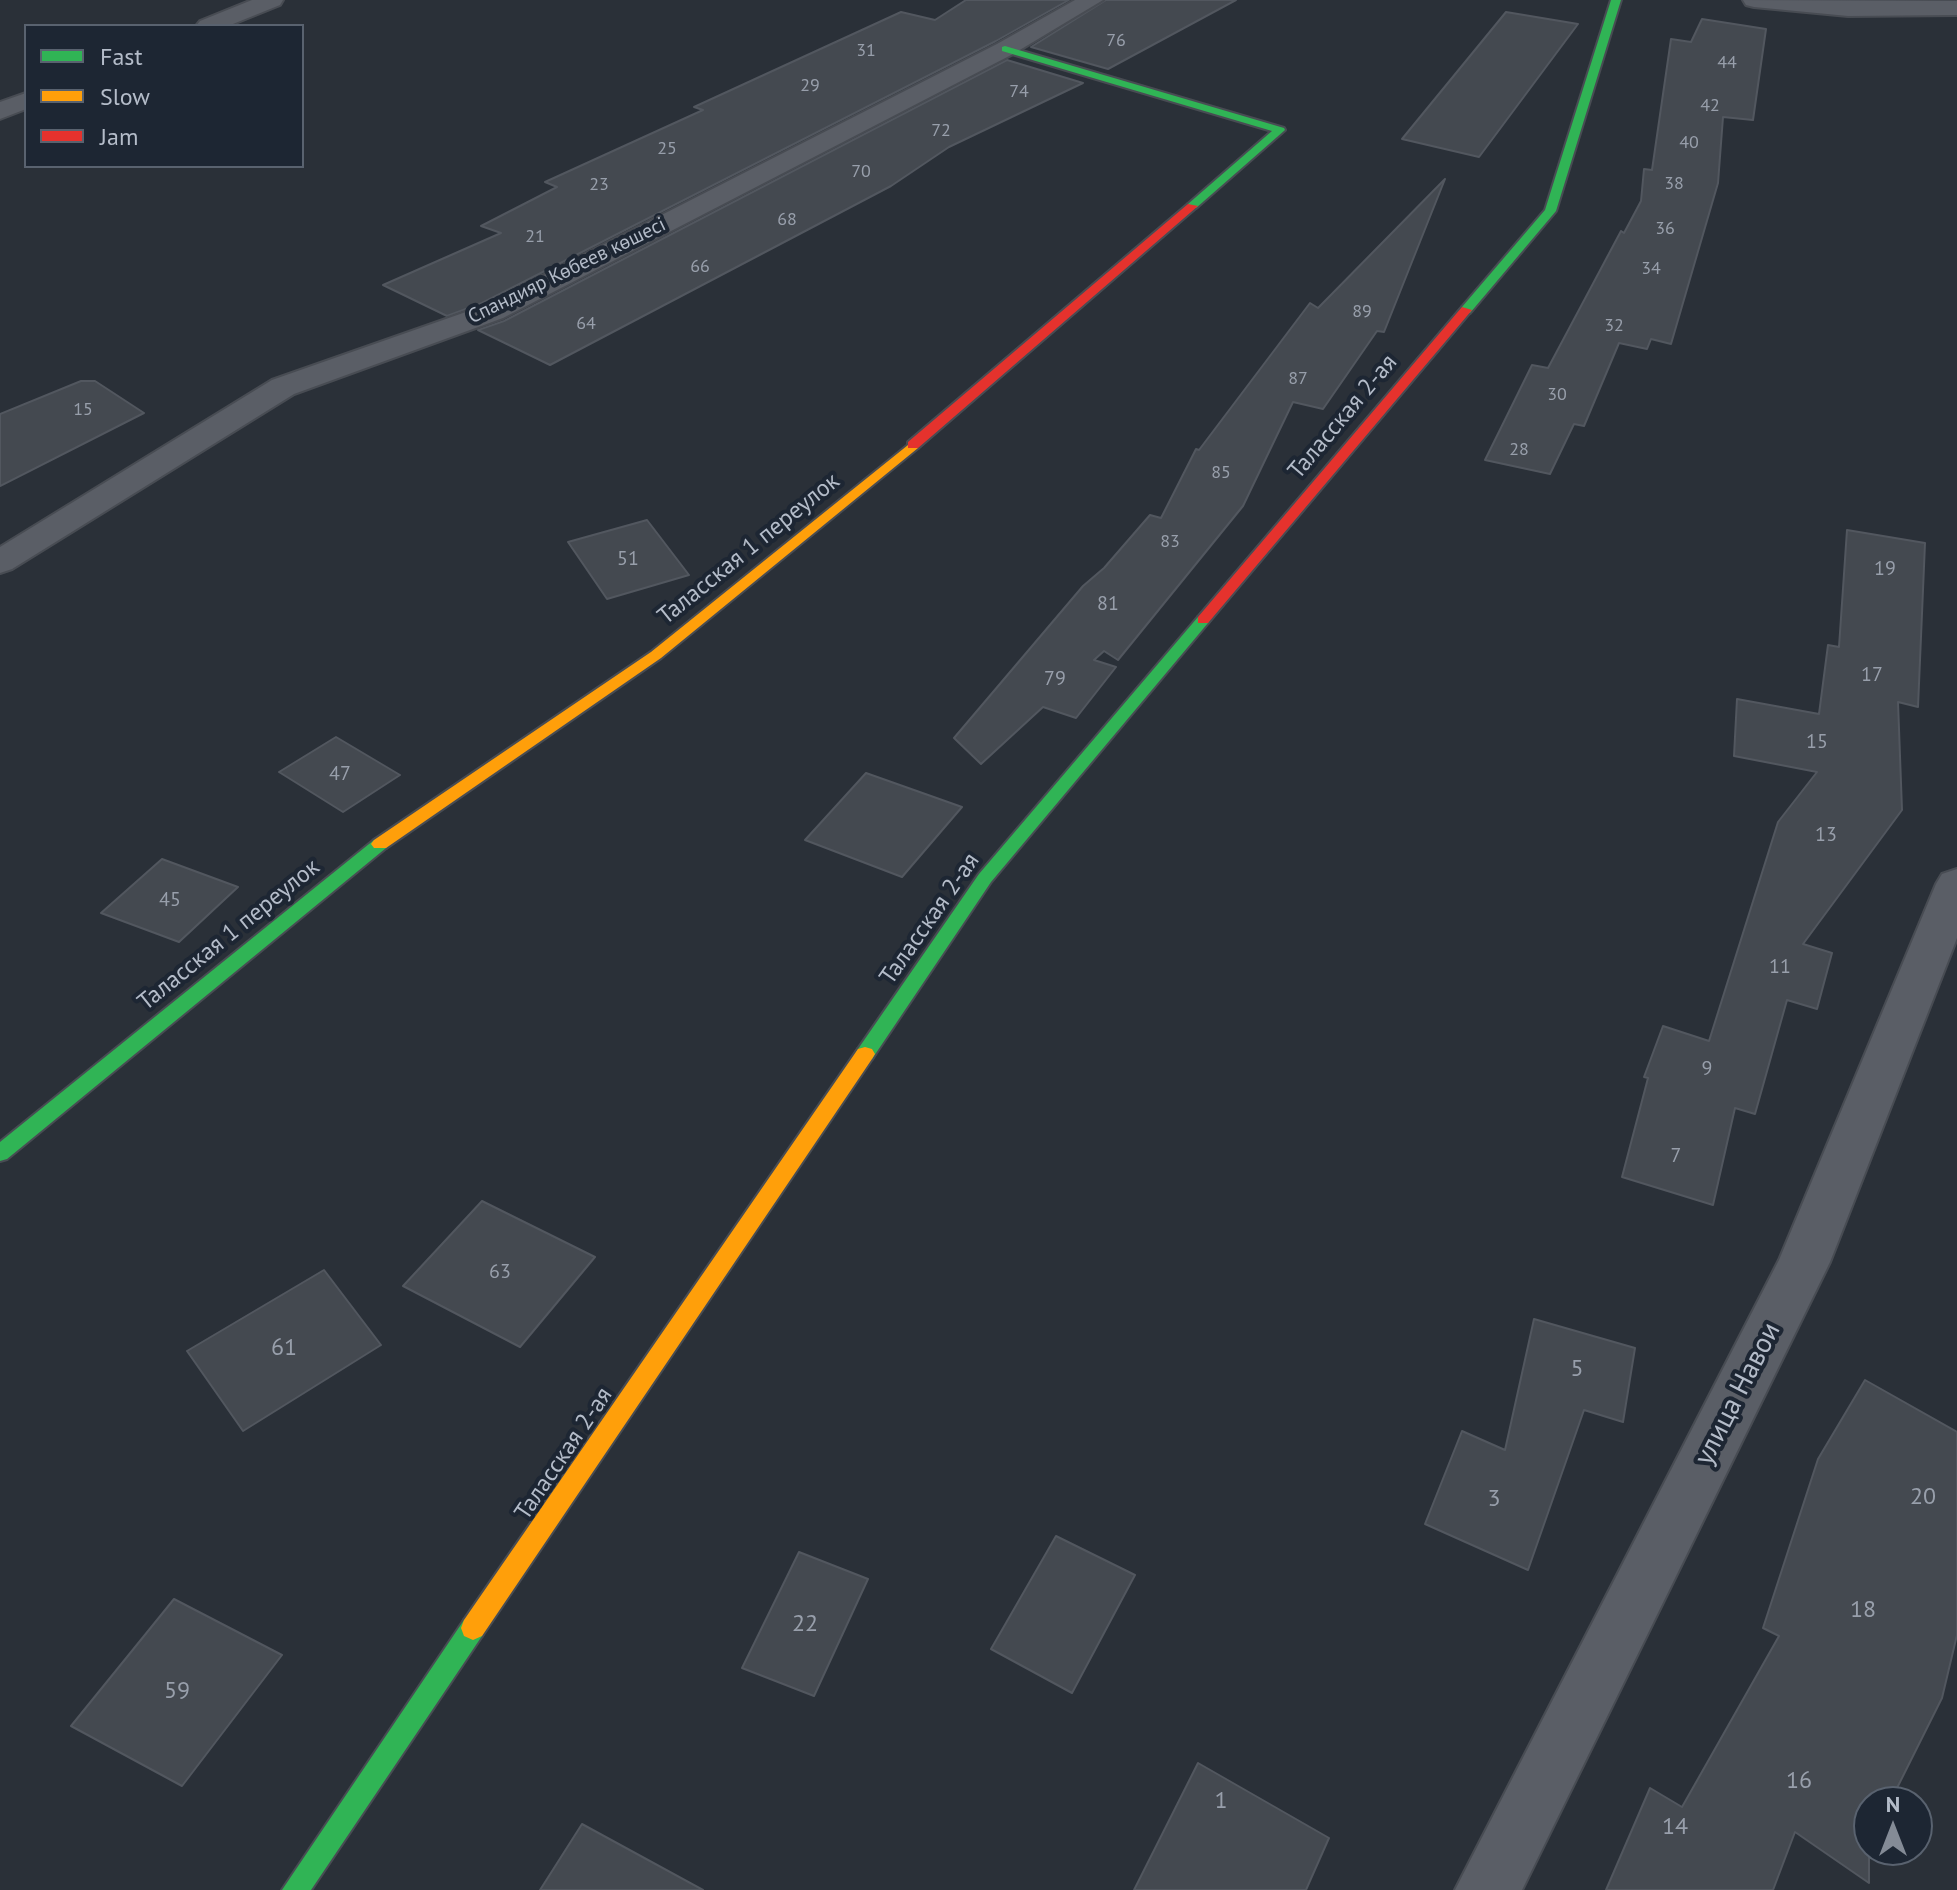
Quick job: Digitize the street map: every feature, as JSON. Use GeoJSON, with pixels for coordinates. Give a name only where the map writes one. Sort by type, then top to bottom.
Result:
{"type":"FeatureCollection","features":[{"type":"Feature","properties":{"kind":"street"},"geometry":{"type":"LineString","coordinates":[[213,24],[272,0]]}},
{"type":"Feature","properties":{"kind":"street","name":"Спандияр Көбеев көшесі"},"geometry":{"type":"LineString","coordinates":[[0,562],[283,387],[493,312],[1005,49],[1092,0]]}},
{"type":"Feature","properties":{"kind":"street","name":"Таласская 2-ая"},"geometry":{"type":"LineString","coordinates":[[295,1890],[985,878],[1550,211],[1616,0]]}},
{"type":"Feature","properties":{"kind":"street"},"geometry":{"type":"LineString","coordinates":[[1754,0],[1848,9],[1957,8]]}},
{"type":"Feature","properties":{"kind":"street","name":"Таласская 1 переулок"},"geometry":{"type":"LineString","coordinates":[[0,1153],[372,849],[656,655],[1008,367],[1280,130],[1005,49]]}},
{"type":"Feature","properties":{"kind":"street"},"geometry":{"type":"LineString","coordinates":[[0,111],[24,101]]}},
{"type":"Feature","properties":{"kind":"street","name":"улица Навои"},"geometry":{"type":"LineString","coordinates":[[1488,1890],[1804,1262],[1957,884]]}},
{"type":"Feature","properties":{"kind":"building"},"geometry":{"type":"Polygon","coordinates":[[[966,0],[1069,0],[996,41],[482,303],[447,316],[383,285],[501,233],[481,226],[557,187],[545,182],[703,110],[694,107],[901,12],[935,20],[966,0]]]}},
{"type":"Feature","properties":{"kind":"building"},"geometry":{"type":"Polygon","coordinates":[[[1106,0],[1236,0],[1108,69],[1031,47],[1106,0]]]}},
{"type":"Feature","properties":{"kind":"building"},"geometry":{"type":"Polygon","coordinates":[[[1506,12],[1578,24],[1479,157],[1402,139],[1506,12]]]}},
{"type":"Feature","properties":{"kind":"building"},"geometry":{"type":"Polygon","coordinates":[[[1702,19],[1766,29],[1753,120],[1723,117],[1718,183],[1671,344],[1651,339],[1647,349],[1619,343],[1584,426],[1574,424],[1550,474],[1485,460],[1532,365],[1548,368],[1621,231],[1624,233],[1641,201],[1644,169],[1652,170],[1671,39],[1691,42],[1702,19]]]}},
{"type":"Feature","properties":{"kind":"building"},"geometry":{"type":"Polygon","coordinates":[[[1007,60],[1083,83],[949,147],[891,186],[550,365],[478,330],[504,321],[1007,60]]]}},
{"type":"Feature","properties":{"kind":"building"},"geometry":{"type":"Polygon","coordinates":[[[1445,179],[1384,332],[1377,331],[1323,409],[1293,402],[1243,506],[1118,660],[1104,651],[1094,660],[1116,667],[1076,718],[1043,707],[981,764],[954,738],[1083,586],[1104,568],[1150,515],[1161,518],[1196,449],[1199,450],[1310,303],[1318,308],[1445,179]]]}},
{"type":"Feature","properties":{"kind":"building"},"geometry":{"type":"Polygon","coordinates":[[[81,381],[95,381],[144,413],[0,486],[0,414],[81,381]]]}},
{"type":"Feature","properties":{"kind":"building"},"geometry":{"type":"Polygon","coordinates":[[[647,520],[689,575],[607,599],[568,542],[647,520]]]}},
{"type":"Feature","properties":{"kind":"building"},"geometry":{"type":"Polygon","coordinates":[[[1847,530],[1925,543],[1918,707],[1898,702],[1902,810],[1803,944],[1832,953],[1817,1009],[1787,1000],[1755,1114],[1735,1108],[1713,1205],[1622,1177],[1648,1078],[1644,1077],[1663,1026],[1709,1041],[1778,822],[1817,772],[1734,756],[1737,699],[1819,714],[1828,645],[1839,647],[1847,530]]]}},
{"type":"Feature","properties":{"kind":"building"},"geometry":{"type":"Polygon","coordinates":[[[336,737],[400,775],[343,812],[279,772],[336,737]]]}},
{"type":"Feature","properties":{"kind":"building"},"geometry":{"type":"Polygon","coordinates":[[[866,773],[962,807],[902,877],[805,840],[866,773]]]}},
{"type":"Feature","properties":{"kind":"building"},"geometry":{"type":"Polygon","coordinates":[[[162,859],[238,887],[179,942],[101,913],[162,859]]]}},
{"type":"Feature","properties":{"kind":"building"},"geometry":{"type":"Polygon","coordinates":[[[482,1201],[595,1257],[520,1347],[403,1286],[482,1201]]]}},
{"type":"Feature","properties":{"kind":"building"},"geometry":{"type":"Polygon","coordinates":[[[324,1270],[381,1345],[243,1431],[187,1351],[324,1270]]]}},
{"type":"Feature","properties":{"kind":"building"},"geometry":{"type":"Polygon","coordinates":[[[1534,1319],[1635,1348],[1623,1422],[1584,1410],[1528,1570],[1425,1524],[1462,1431],[1505,1450],[1534,1319]]]}},
{"type":"Feature","properties":{"kind":"building"},"geometry":{"type":"Polygon","coordinates":[[[1865,1380],[1957,1432],[1957,1635],[1942,1698],[1898,1786],[1853,1786],[1853,1866],[1869,1866],[1869,1883],[1795,1832],[1773,1890],[1606,1890],[1650,1788],[1682,1807],[1779,1636],[1763,1628],[1818,1459],[1865,1380]]]}},
{"type":"Feature","properties":{"kind":"building"},"geometry":{"type":"Polygon","coordinates":[[[1056,1536],[1135,1575],[1072,1693],[991,1649],[1056,1536]]]}},
{"type":"Feature","properties":{"kind":"building"},"geometry":{"type":"Polygon","coordinates":[[[799,1552],[868,1579],[814,1696],[742,1668],[799,1552]]]}},
{"type":"Feature","properties":{"kind":"building"},"geometry":{"type":"Polygon","coordinates":[[[174,1599],[282,1655],[182,1786],[71,1726],[174,1599]]]}},
{"type":"Feature","properties":{"kind":"building"},"geometry":{"type":"Polygon","coordinates":[[[1198,1763],[1329,1838],[1306,1890],[1134,1890],[1198,1763]]]}},
{"type":"Feature","properties":{"kind":"building"},"geometry":{"type":"Polygon","coordinates":[[[582,1824],[703,1890],[540,1890],[582,1824]]]}},
{"type":"Feature","properties":{"kind":"traffic: fast"},"geometry":{"type":"LineString","coordinates":[[1466,310],[1550,211],[1616,0]]}},
{"type":"Feature","properties":{"kind":"traffic: fast"},"geometry":{"type":"LineString","coordinates":[[1005,49],[1280,130],[1192,206]]}},
{"type":"Feature","properties":{"kind":"traffic: fast"},"geometry":{"type":"LineString","coordinates":[[865,1054],[985,878],[1203,620]]}},
{"type":"Feature","properties":{"kind":"traffic: fast"},"geometry":{"type":"LineString","coordinates":[[0,1153],[380,844]]}},
{"type":"Feature","properties":{"kind":"traffic: fast"},"geometry":{"type":"LineString","coordinates":[[295,1890],[473,1628]]}},
{"type":"Feature","properties":{"kind":"traffic: slow"},"geometry":{"type":"LineString","coordinates":[[380,844],[656,655],[913,445]]}},
{"type":"Feature","properties":{"kind":"traffic: slow"},"geometry":{"type":"LineString","coordinates":[[473,1628],[865,1054]]}},
{"type":"Feature","properties":{"kind":"traffic: jam"},"geometry":{"type":"LineString","coordinates":[[913,445],[1192,206]]}},
{"type":"Feature","properties":{"kind":"traffic: jam"},"geometry":{"type":"LineString","coordinates":[[1203,620],[1466,310]]}}]}
